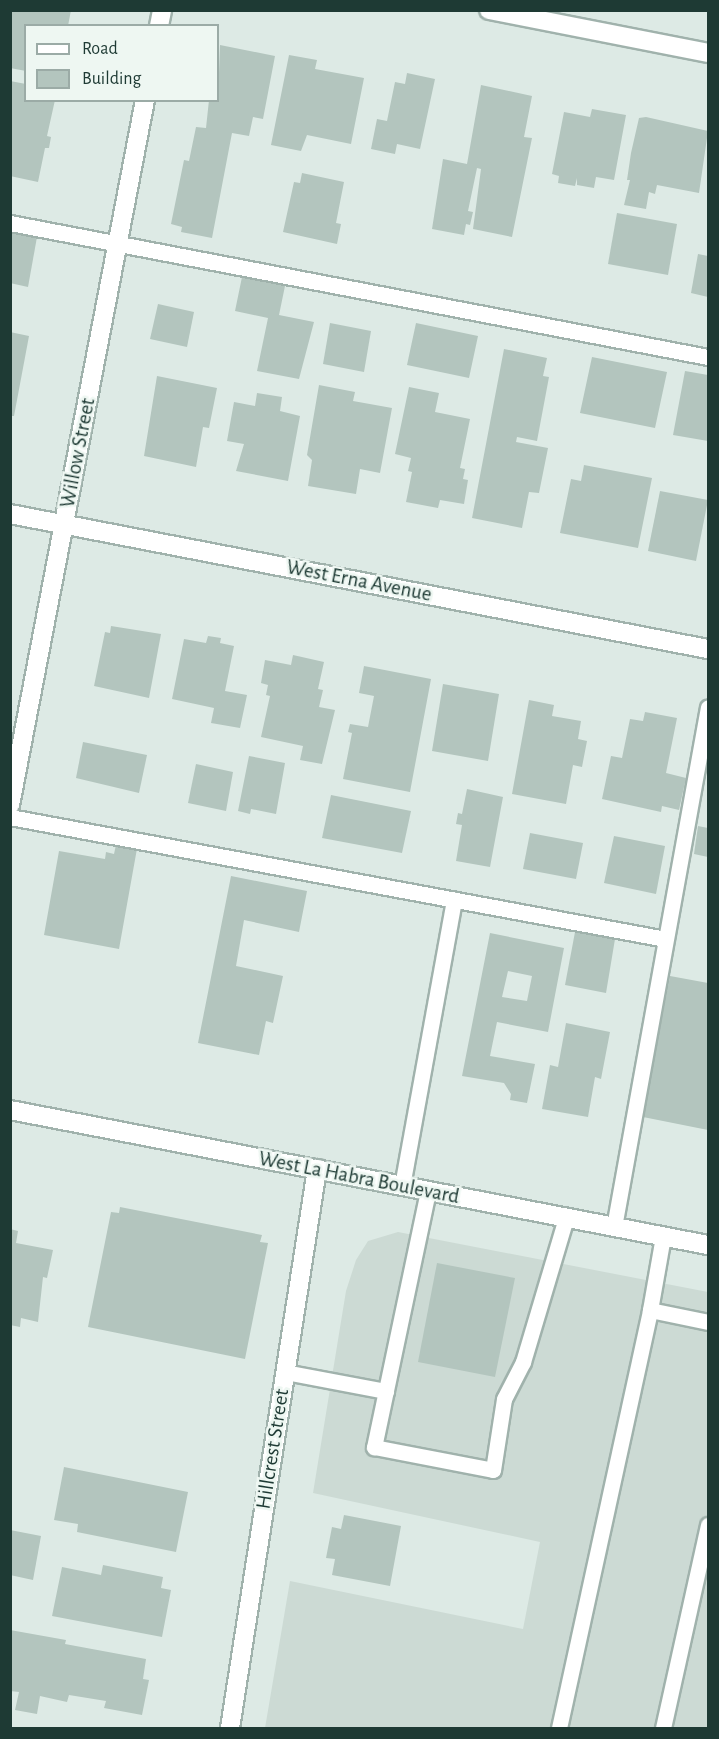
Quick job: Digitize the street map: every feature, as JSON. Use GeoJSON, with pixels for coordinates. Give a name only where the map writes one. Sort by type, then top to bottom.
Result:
{"type":"FeatureCollection","features":[{"type":"Feature","properties":{"kind":"street"},"geometry":{"type":"LineString","coordinates":[[489,10],[708,53]]}},
{"type":"Feature","properties":{"kind":"street","name":"Willow Street"},"geometry":{"type":"LineString","coordinates":[[10,805],[145,102]]}},
{"type":"Feature","properties":{"kind":"street","name":"West Erna Avenue"},"geometry":{"type":"LineString","coordinates":[[10,514],[708,649]]}},
{"type":"Feature","properties":{"kind":"street","name":"West La Habra Boulevard"},"geometry":{"type":"LineString","coordinates":[[10,1110],[708,1245]]}},
{"type":"Feature","properties":{"kind":"street","name":"Hillcrest Street"},"geometry":{"type":"LineString","coordinates":[[230,1728],[317,1169]]}},
{"type":"Feature","properties":{"kind":"lane"},"geometry":{"type":"LineString","coordinates":[[10,223],[708,357]]}},
{"type":"Feature","properties":{"kind":"lane"},"geometry":{"type":"LineString","coordinates":[[614,1227],[708,707]]}},
{"type":"Feature","properties":{"kind":"lane"},"geometry":{"type":"LineString","coordinates":[[10,817],[666,939]]}},
{"type":"Feature","properties":{"kind":"lane"},"geometry":{"type":"LineString","coordinates":[[402,1186],[454,900]]}},
{"type":"Feature","properties":{"kind":"lane"},"geometry":{"type":"LineString","coordinates":[[428,1191],[374,1447],[494,1470],[504,1399],[523,1362],[566,1218]]}},
{"type":"Feature","properties":{"kind":"lane"},"geometry":{"type":"LineString","coordinates":[[559,1728],[650,1310],[663,1236]]}},
{"type":"Feature","properties":{"kind":"lane"},"geometry":{"type":"LineString","coordinates":[[650,1310],[708,1322]]}},
{"type":"Feature","properties":{"kind":"lane"},"geometry":{"type":"LineString","coordinates":[[285,1372],[386,1391]]}},
{"type":"Feature","properties":{"kind":"lane"},"geometry":{"type":"LineString","coordinates":[[663,1728],[708,1525]]}},
{"type":"Feature","properties":{"kind":"shaded area"},"geometry":{"type":"Polygon","coordinates":[[[398,1232],[708,1292],[708,1728],[265,1728],[290,1581],[523,1629],[540,1542],[313,1493],[346,1291],[356,1260],[368,1241],[398,1232]]]}},
{"type":"Feature","properties":{"kind":"building"},"geometry":{"type":"Polygon","coordinates":[[[10,10],[71,10],[68,24],[24,24],[24,71],[10,68],[10,10]]]}},
{"type":"Feature","properties":{"kind":"building"},"geometry":{"type":"Polygon","coordinates":[[[220,45],[275,56],[263,119],[253,117],[249,136],[232,133],[212,238],[181,232],[182,227],[171,224],[184,160],[189,161],[196,127],[206,128],[209,102],[219,102],[220,45]]]}},
{"type":"Feature","properties":{"kind":"building"},"geometry":{"type":"Polygon","coordinates":[[[289,55],[317,60],[315,69],[364,78],[351,144],[307,135],[301,151],[271,145],[289,55]]]}},
{"type":"Feature","properties":{"kind":"building"},"geometry":{"type":"Polygon","coordinates":[[[407,73],[435,79],[420,149],[397,144],[395,154],[371,149],[377,119],[387,121],[395,82],[405,84],[407,73]]]}},
{"type":"Feature","properties":{"kind":"building"},"geometry":{"type":"Polygon","coordinates":[[[10,81],[24,84],[24,102],[55,102],[47,136],[51,137],[49,148],[45,148],[38,182],[10,176],[10,81]]]}},
{"type":"Feature","properties":{"kind":"building"},"geometry":{"type":"Polygon","coordinates":[[[481,85],[532,96],[524,137],[532,138],[512,237],[473,229],[481,169],[477,168],[468,211],[473,212],[470,225],[466,224],[464,235],[432,229],[443,159],[467,164],[481,85]]]}},
{"type":"Feature","properties":{"kind":"building"},"geometry":{"type":"Polygon","coordinates":[[[592,109],[626,115],[614,180],[596,177],[594,188],[577,185],[577,178],[575,186],[558,183],[559,176],[552,174],[564,112],[590,117],[592,109]]]}},
{"type":"Feature","properties":{"kind":"building"},"geometry":{"type":"Polygon","coordinates":[[[646,117],[708,131],[699,193],[657,185],[655,194],[649,192],[646,209],[624,205],[630,180],[627,180],[631,153],[639,118],[646,117]]]}},
{"type":"Feature","properties":{"kind":"building"},"geometry":{"type":"Polygon","coordinates":[[[302,173],[344,182],[336,223],[341,224],[337,244],[283,232],[294,182],[300,183],[302,173]]]}},
{"type":"Feature","properties":{"kind":"building"},"geometry":{"type":"Polygon","coordinates":[[[617,213],[677,224],[668,275],[608,264],[617,213]]]}},
{"type":"Feature","properties":{"kind":"building"},"geometry":{"type":"Polygon","coordinates":[[[10,232],[37,237],[28,287],[10,283],[10,232]]]}},
{"type":"Feature","properties":{"kind":"building"},"geometry":{"type":"Polygon","coordinates":[[[698,254],[708,256],[708,297],[691,293],[698,254]]]}},
{"type":"Feature","properties":{"kind":"building"},"geometry":{"type":"Polygon","coordinates":[[[242,277],[285,286],[279,315],[314,322],[299,379],[257,371],[268,318],[235,311],[242,277]]]}},
{"type":"Feature","properties":{"kind":"building"},"geometry":{"type":"Polygon","coordinates":[[[158,304],[194,312],[187,347],[150,339],[158,304]]]}},
{"type":"Feature","properties":{"kind":"building"},"geometry":{"type":"Polygon","coordinates":[[[330,323],[371,331],[364,372],[323,364],[330,323]]]}},
{"type":"Feature","properties":{"kind":"building"},"geometry":{"type":"Polygon","coordinates":[[[416,323],[478,336],[469,378],[407,365],[416,323]]]}},
{"type":"Feature","properties":{"kind":"building"},"geometry":{"type":"Polygon","coordinates":[[[10,332],[29,336],[14,416],[10,416],[10,332]]]}},
{"type":"Feature","properties":{"kind":"building"},"geometry":{"type":"Polygon","coordinates":[[[504,349],[547,358],[543,376],[549,377],[537,441],[517,437],[516,442],[548,448],[539,493],[529,492],[522,528],[472,518],[504,349]]]}},
{"type":"Feature","properties":{"kind":"building"},"geometry":{"type":"Polygon","coordinates":[[[592,357],[667,372],[655,428],[580,413],[592,357]]]}},
{"type":"Feature","properties":{"kind":"building"},"geometry":{"type":"Polygon","coordinates":[[[685,371],[708,375],[708,441],[673,435],[685,371]]]}},
{"type":"Feature","properties":{"kind":"building"},"geometry":{"type":"Polygon","coordinates":[[[157,376],[217,388],[209,428],[203,427],[196,467],[144,456],[157,376]]]}},
{"type":"Feature","properties":{"kind":"building"},"geometry":{"type":"Polygon","coordinates":[[[319,385],[355,392],[353,401],[392,408],[380,473],[360,469],[356,494],[308,486],[312,460],[307,455],[319,385]]]}},
{"type":"Feature","properties":{"kind":"building"},"geometry":{"type":"Polygon","coordinates":[[[409,387],[439,393],[435,412],[470,419],[460,468],[465,469],[463,479],[468,480],[464,504],[440,500],[438,508],[406,502],[412,472],[408,471],[411,458],[395,454],[409,387]]]}},
{"type":"Feature","properties":{"kind":"building"},"geometry":{"type":"Polygon","coordinates":[[[257,393],[282,397],[280,411],[300,416],[288,481],[236,471],[244,444],[227,441],[234,402],[255,406],[257,393]]]}},
{"type":"Feature","properties":{"kind":"building"},"geometry":{"type":"Polygon","coordinates":[[[584,465],[652,478],[638,548],[560,533],[571,479],[581,481],[584,465]]]}},
{"type":"Feature","properties":{"kind":"building"},"geometry":{"type":"Polygon","coordinates":[[[660,491],[708,500],[696,561],[648,551],[660,491]]]}},
{"type":"Feature","properties":{"kind":"building"},"geometry":{"type":"Polygon","coordinates":[[[111,626],[161,634],[149,698],[94,686],[105,632],[110,633],[111,626]]]}},
{"type":"Feature","properties":{"kind":"building"},"geometry":{"type":"Polygon","coordinates":[[[208,636],[221,638],[220,643],[234,646],[225,691],[247,695],[240,728],[211,723],[214,708],[172,699],[184,639],[206,643],[208,636]]]}},
{"type":"Feature","properties":{"kind":"building"},"geometry":{"type":"Polygon","coordinates":[[[293,655],[324,662],[318,689],[323,690],[319,707],[335,710],[322,764],[300,760],[303,746],[261,737],[270,696],[266,695],[268,685],[261,683],[265,660],[291,665],[293,655]]]}},
{"type":"Feature","properties":{"kind":"building"},"geometry":{"type":"Polygon","coordinates":[[[364,666],[431,679],[410,792],[343,779],[352,733],[348,732],[350,724],[368,727],[374,696],[359,693],[364,666]]]}},
{"type":"Feature","properties":{"kind":"building"},"geometry":{"type":"Polygon","coordinates":[[[443,684],[499,694],[488,761],[432,751],[443,684]]]}},
{"type":"Feature","properties":{"kind":"building"},"geometry":{"type":"Polygon","coordinates":[[[529,700],[554,705],[552,716],[581,721],[578,739],[587,741],[582,767],[573,765],[566,804],[512,794],[529,700]]]}},
{"type":"Feature","properties":{"kind":"building"},"geometry":{"type":"Polygon","coordinates":[[[645,712],[677,718],[666,773],[686,778],[679,810],[662,806],[661,812],[602,799],[611,756],[622,758],[630,719],[643,721],[645,712]]]}},
{"type":"Feature","properties":{"kind":"building"},"geometry":{"type":"Polygon","coordinates":[[[83,742],[147,755],[139,793],[76,778],[83,742]]]}},
{"type":"Feature","properties":{"kind":"building"},"geometry":{"type":"Polygon","coordinates":[[[249,756],[285,763],[276,814],[251,809],[250,814],[238,811],[249,756]]]}},
{"type":"Feature","properties":{"kind":"building"},"geometry":{"type":"Polygon","coordinates":[[[196,764],[233,772],[226,811],[188,803],[196,764]]]}},
{"type":"Feature","properties":{"kind":"building"},"geometry":{"type":"Polygon","coordinates":[[[467,789],[503,797],[490,867],[456,861],[462,825],[456,824],[458,813],[462,814],[467,789]]]}},
{"type":"Feature","properties":{"kind":"building"},"geometry":{"type":"Polygon","coordinates":[[[331,795],[411,811],[402,853],[322,838],[331,795]]]}},
{"type":"Feature","properties":{"kind":"building"},"geometry":{"type":"Polygon","coordinates":[[[698,826],[708,828],[708,857],[694,854],[698,826]]]}},
{"type":"Feature","properties":{"kind":"building"},"geometry":{"type":"Polygon","coordinates":[[[530,833],[583,843],[576,879],[523,869],[530,833]]]}},
{"type":"Feature","properties":{"kind":"building"},"geometry":{"type":"Polygon","coordinates":[[[614,836],[665,846],[656,894],[604,883],[614,836]]]}},
{"type":"Feature","properties":{"kind":"building"},"geometry":{"type":"Polygon","coordinates":[[[117,840],[138,843],[119,949],[44,935],[59,851],[105,859],[106,852],[114,854],[117,840]]]}},
{"type":"Feature","properties":{"kind":"building"},"geometry":{"type":"Polygon","coordinates":[[[231,876],[307,891],[299,932],[244,920],[236,966],[283,976],[273,1023],[266,1021],[259,1055],[198,1043],[231,876]]]}},
{"type":"Feature","properties":{"kind":"building"},"geometry":{"type":"Polygon","coordinates":[[[575,932],[615,939],[606,993],[565,985],[575,932]]]}},
{"type":"Feature","properties":{"kind":"building"},"geometry":{"type":"Polygon","coordinates":[[[490,933],[564,948],[548,1032],[497,1022],[490,1056],[535,1064],[527,1103],[510,1100],[511,1094],[504,1083],[462,1076],[490,933]],[[508,971],[502,997],[527,1001],[532,976],[508,971]]]}},
{"type":"Feature","properties":{"kind":"building"},"geometry":{"type":"Polygon","coordinates":[[[670,976],[708,983],[708,1130],[643,1117],[670,976]]]}},
{"type":"Feature","properties":{"kind":"building"},"geometry":{"type":"Polygon","coordinates":[[[566,1023],[610,1032],[601,1079],[595,1077],[588,1117],[542,1109],[550,1065],[558,1067],[566,1023]]]}},
{"type":"Feature","properties":{"kind":"building"},"geometry":{"type":"Polygon","coordinates":[[[120,1207],[262,1235],[260,1242],[268,1243],[245,1359],[88,1327],[111,1212],[119,1213],[120,1207]]]}},
{"type":"Feature","properties":{"kind":"building"},"geometry":{"type":"Polygon","coordinates":[[[10,1229],[18,1231],[16,1243],[53,1250],[47,1278],[43,1277],[38,1322],[21,1318],[20,1327],[10,1325],[10,1229]]]}},
{"type":"Feature","properties":{"kind":"building"},"geometry":{"type":"Polygon","coordinates":[[[437,1263],[515,1278],[495,1377],[418,1362],[437,1263]]]}},
{"type":"Feature","properties":{"kind":"building"},"geometry":{"type":"Polygon","coordinates":[[[64,1467],[188,1492],[176,1552],[77,1532],[78,1524],[54,1520],[64,1467]]]}},
{"type":"Feature","properties":{"kind":"building"},"geometry":{"type":"Polygon","coordinates":[[[344,1515],[401,1526],[390,1586],[332,1575],[335,1559],[326,1558],[332,1527],[341,1529],[344,1515]]]}},
{"type":"Feature","properties":{"kind":"building"},"geometry":{"type":"Polygon","coordinates":[[[10,1530],[41,1536],[33,1580],[10,1575],[10,1530]]]}},
{"type":"Feature","properties":{"kind":"building"},"geometry":{"type":"Polygon","coordinates":[[[103,1565],[163,1577],[161,1588],[171,1590],[162,1637],[52,1616],[62,1567],[101,1575],[103,1565]]]}},
{"type":"Feature","properties":{"kind":"building"},"geometry":{"type":"Polygon","coordinates":[[[10,1630],[66,1640],[65,1644],[146,1659],[143,1679],[149,1680],[142,1715],[104,1708],[106,1701],[69,1695],[67,1702],[40,1696],[37,1714],[15,1710],[19,1692],[10,1691],[10,1630]]]}}]}
